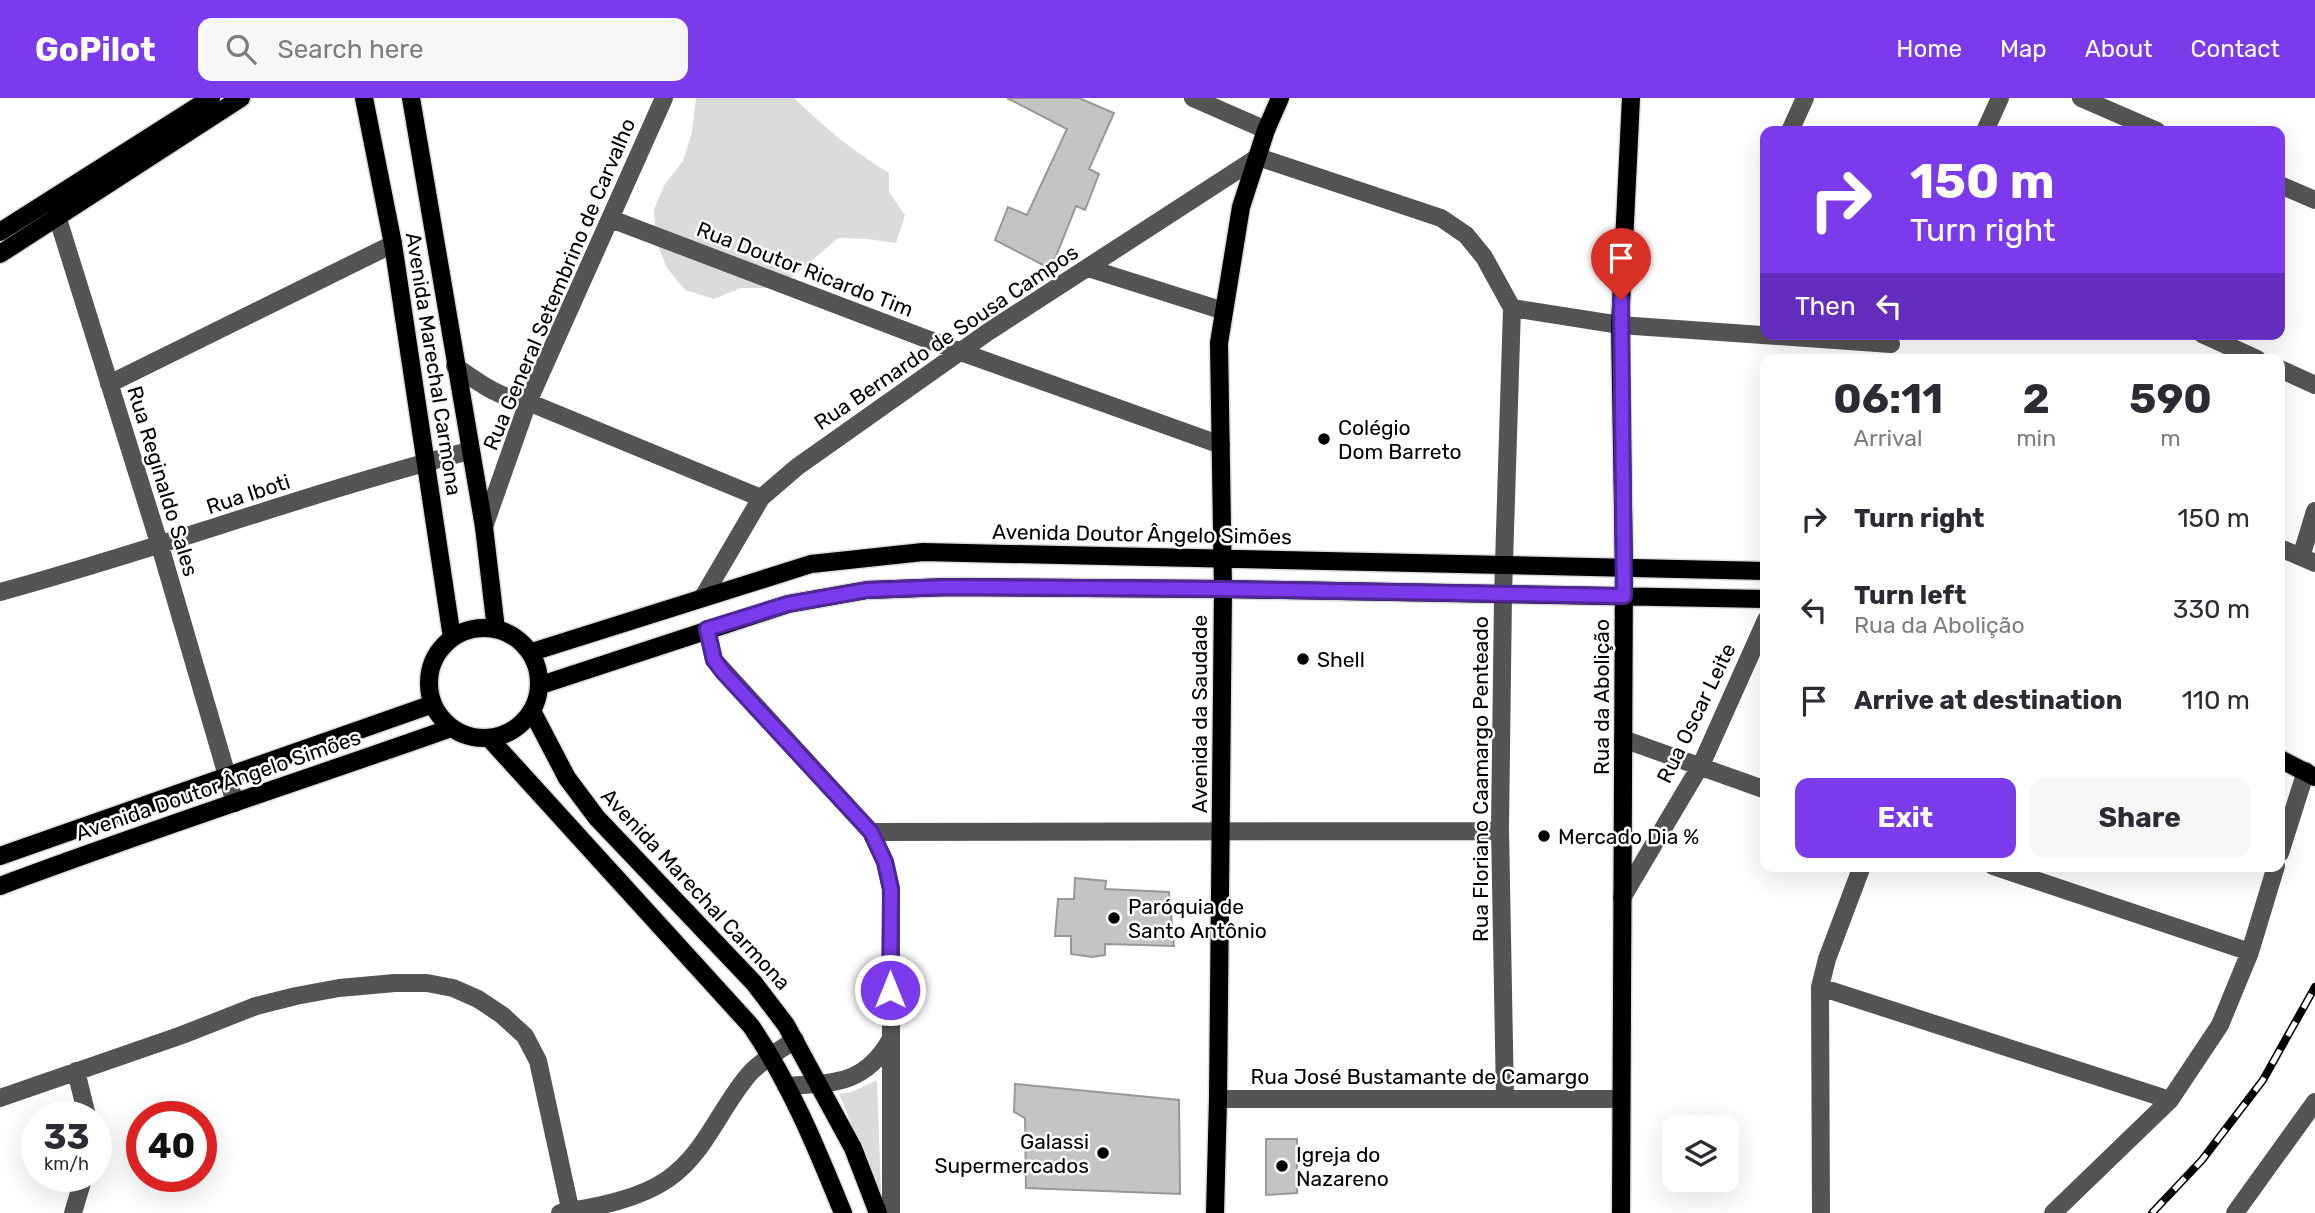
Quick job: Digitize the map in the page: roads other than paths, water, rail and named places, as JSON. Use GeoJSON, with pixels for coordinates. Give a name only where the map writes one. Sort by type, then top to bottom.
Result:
{"type":"FeatureCollection","features":[{"type":"Feature","properties":{"kind":"main road"},"geometry":{"type":"LineString","coordinates":[[0,232],[211,98]]}},
{"type":"Feature","properties":{"kind":"main road"},"geometry":{"type":"LineString","coordinates":[[0,254],[242,98]]}},
{"type":"Feature","properties":{"kind":"main road","name":"Avenida Marechal Carmona"},"geometry":{"type":"LineString","coordinates":[[364,98],[393,244],[452,638]]}},
{"type":"Feature","properties":{"kind":"main road","name":"Avenida Marechal Carmona"},"geometry":{"type":"LineString","coordinates":[[411,98],[484,527],[496,629]]}},
{"type":"Feature","properties":{"kind":"main road","name":"Avenida da Saudade"},"geometry":{"type":"LineString","coordinates":[[1215,1213],[1219,1099],[1223,589],[1219,343],[1241,207],[1266,130],[1280,98]]}},
{"type":"Feature","properties":{"kind":"main road","name":"Rua da Abolição"},"geometry":{"type":"LineString","coordinates":[[1620,1213],[1624,568],[1620,325],[1631,98]]}},
{"type":"Feature","properties":{"kind":"main road","name":"Avenida Doutor Ângelo Simões"},"geometry":{"type":"LineString","coordinates":[[532,652],[811,564],[923,552],[1760,571]]}},
{"type":"Feature","properties":{"kind":"main road"},"geometry":{"type":"LineString","coordinates":[[541,684],[788,604],[867,590],[948,587],[1223,589],[1760,598]]}},
{"type":"Feature","properties":{"kind":"main road"},"geometry":{"type":"LineString","coordinates":[[479,627],[496,629],[513,635],[532,652],[541,684],[532,711],[520,725],[506,734],[489,738],[472,737],[451,727],[442,719],[433,704],[429,687],[430,670],[436,654],[462,631],[479,627]]}},
{"type":"Feature","properties":{"kind":"main road","name":"Avenida Doutor Ângelo Simões"},"geometry":{"type":"LineString","coordinates":[[0,856],[433,704]]}},
{"type":"Feature","properties":{"kind":"main road","name":"Avenida Marechal Carmona"},"geometry":{"type":"LineString","coordinates":[[532,711],[568,778],[590,808],[754,983],[779,1014],[853,1148],[878,1213]]}},
{"type":"Feature","properties":{"kind":"main road","name":"Avenida Doutor Ângelo Simões"},"geometry":{"type":"LineString","coordinates":[[0,887],[451,727]]}},
{"type":"Feature","properties":{"kind":"main road"},"geometry":{"type":"LineString","coordinates":[[489,738],[751,1026],[771,1056],[786,1086],[843,1213]]}},
{"type":"Feature","properties":{"kind":"main road"},"geometry":{"type":"LineString","coordinates":[[2285,762],[2310,778]]}},
{"type":"Feature","properties":{"kind":"main road"},"geometry":{"type":"LineString","coordinates":[[2285,773],[2310,778]]}},
{"type":"Feature","properties":{"kind":"street","name":"Rua General Setembrino de Carvalho"},"geometry":{"type":"LineString","coordinates":[[484,527],[528,402],[664,98]]}},
{"type":"Feature","properties":{"kind":"street"},"geometry":{"type":"LineString","coordinates":[[1193,98],[1266,130]]}},
{"type":"Feature","properties":{"kind":"street"},"geometry":{"type":"LineString","coordinates":[[1792,126],[1805,98]]}},
{"type":"Feature","properties":{"kind":"street"},"geometry":{"type":"LineString","coordinates":[[1987,126],[2000,98]]}},
{"type":"Feature","properties":{"kind":"street"},"geometry":{"type":"LineString","coordinates":[[2081,98],[2145,126]]}},
{"type":"Feature","properties":{"kind":"street"},"geometry":{"type":"LineString","coordinates":[[1258,157],[1441,218],[1466,234],[1484,257],[1512,308],[1620,325],[1760,336]]}},
{"type":"Feature","properties":{"kind":"street","name":"Rua Bernardo de Sousa Campos"},"geometry":{"type":"LineString","coordinates":[[703,597],[761,498],[807,459],[961,352],[1258,157]]}},
{"type":"Feature","properties":{"kind":"street"},"geometry":{"type":"LineString","coordinates":[[2285,189],[2315,200]]}},
{"type":"Feature","properties":{"kind":"street","name":"Rua Reginaldo Sales"},"geometry":{"type":"LineString","coordinates":[[52,200],[160,546],[235,803]]}},
{"type":"Feature","properties":{"kind":"street","name":"Rua Doutor Ricardo Tim"},"geometry":{"type":"LineString","coordinates":[[611,219],[961,352],[1221,445]]}},
{"type":"Feature","properties":{"kind":"street"},"geometry":{"type":"LineString","coordinates":[[109,383],[393,244]]}},
{"type":"Feature","properties":{"kind":"street"},"geometry":{"type":"LineString","coordinates":[[1088,268],[1224,312]]}},
{"type":"Feature","properties":{"kind":"street","name":"Rua Floriano Caamargo Penteado"},"geometry":{"type":"LineString","coordinates":[[1506,1099],[1500,831],[1503,595],[1512,308]]}},
{"type":"Feature","properties":{"kind":"street"},"geometry":{"type":"LineString","coordinates":[[1813,340],[1890,346]]}},
{"type":"Feature","properties":{"kind":"street"},"geometry":{"type":"LineString","coordinates":[[2220,340],[2247,354]]}},
{"type":"Feature","properties":{"kind":"street"},"geometry":{"type":"LineString","coordinates":[[455,366],[495,392],[516,401],[528,402],[761,498]]}},
{"type":"Feature","properties":{"kind":"street"},"geometry":{"type":"LineString","coordinates":[[2285,371],[2315,385]]}},
{"type":"Feature","properties":{"kind":"street","name":"Rua Iboti"},"geometry":{"type":"LineString","coordinates":[[0,592],[160,546],[339,488],[470,451]]}},
{"type":"Feature","properties":{"kind":"street"},"geometry":{"type":"LineString","coordinates":[[2285,550],[2308,560],[2315,511]]}},
{"type":"Feature","properties":{"kind":"street"},"geometry":{"type":"LineString","coordinates":[[707,629],[714,660],[871,832],[885,862],[891,889],[891,1213]]}},
{"type":"Feature","properties":{"kind":"street","name":"Rua Oscar Leite"},"geometry":{"type":"LineString","coordinates":[[1622,898],[1699,768],[1760,633]]}},
{"type":"Feature","properties":{"kind":"street"},"geometry":{"type":"LineString","coordinates":[[1623,739],[1760,788]]}},
{"type":"Feature","properties":{"kind":"street"},"geometry":{"type":"LineString","coordinates":[[2285,840],[2310,778]]}},
{"type":"Feature","properties":{"kind":"street"},"geometry":{"type":"LineString","coordinates":[[871,832],[1500,831]]}},
{"type":"Feature","properties":{"kind":"street"},"geometry":{"type":"LineString","coordinates":[[1821,1213],[1820,988],[1827,959],[1859,872]]}},
{"type":"Feature","properties":{"kind":"street"},"geometry":{"type":"LineString","coordinates":[[2011,872],[2249,952]]}},
{"type":"Feature","properties":{"kind":"street"},"geometry":{"type":"LineString","coordinates":[[2053,1213],[2170,1100],[2220,1025],[2249,952],[2274,872]]}},
{"type":"Feature","properties":{"kind":"street"},"geometry":{"type":"LineString","coordinates":[[0,1098],[182,1035],[256,1006],[296,996],[339,988],[396,983],[427,983],[453,988],[478,999],[502,1015],[525,1036],[538,1060],[567,1212],[631,1197],[667,1179],[688,1161],[750,1074],[795,1041]]}},
{"type":"Feature","properties":{"kind":"street"},"geometry":{"type":"LineString","coordinates":[[1820,988],[2170,1100]]}},
{"type":"Feature","properties":{"kind":"street"},"geometry":{"type":"LineString","coordinates":[[786,1086],[818,1084],[858,1076],[881,1057],[890,1040]]}},
{"type":"Feature","properties":{"kind":"street"},"geometry":{"type":"LineString","coordinates":[[76,1071],[83,1101]]}},
{"type":"Feature","properties":{"kind":"street","name":"Rua José Bustamante de Camargo"},"geometry":{"type":"LineString","coordinates":[[1219,1099],[1621,1099]]}},
{"type":"Feature","properties":{"kind":"street"},"geometry":{"type":"LineString","coordinates":[[2235,1213],[2315,1102]]}},
{"type":"Feature","properties":{"kind":"street"},"geometry":{"type":"LineString","coordinates":[[73,1213],[79,1192]]}},
{"type":"Feature","properties":{"kind":"railway"},"geometry":{"type":"LineString","coordinates":[[2152,1213],[2202,1160],[2263,1080],[2315,987]]}},
{"type":"Feature","properties":{"kind":"place","name":"Colégio Dom Barreto"},"geometry":{"type":"Point","coordinates":[1324,439]}},
{"type":"Feature","properties":{"kind":"place","name":"Shell"},"geometry":{"type":"Point","coordinates":[1303,659]}},
{"type":"Feature","properties":{"kind":"place","name":"Mercado Dia %"},"geometry":{"type":"Point","coordinates":[1544,836]}},
{"type":"Feature","properties":{"kind":"place","name":"Paróquia de Santo Antônio"},"geometry":{"type":"Point","coordinates":[1114,918]}},
{"type":"Feature","properties":{"kind":"place","name":"Galassi Supermercados"},"geometry":{"type":"Point","coordinates":[1103,1153]}},
{"type":"Feature","properties":{"kind":"place","name":"Igreja do Nazareno"},"geometry":{"type":"Point","coordinates":[1282,1166]}}]}
